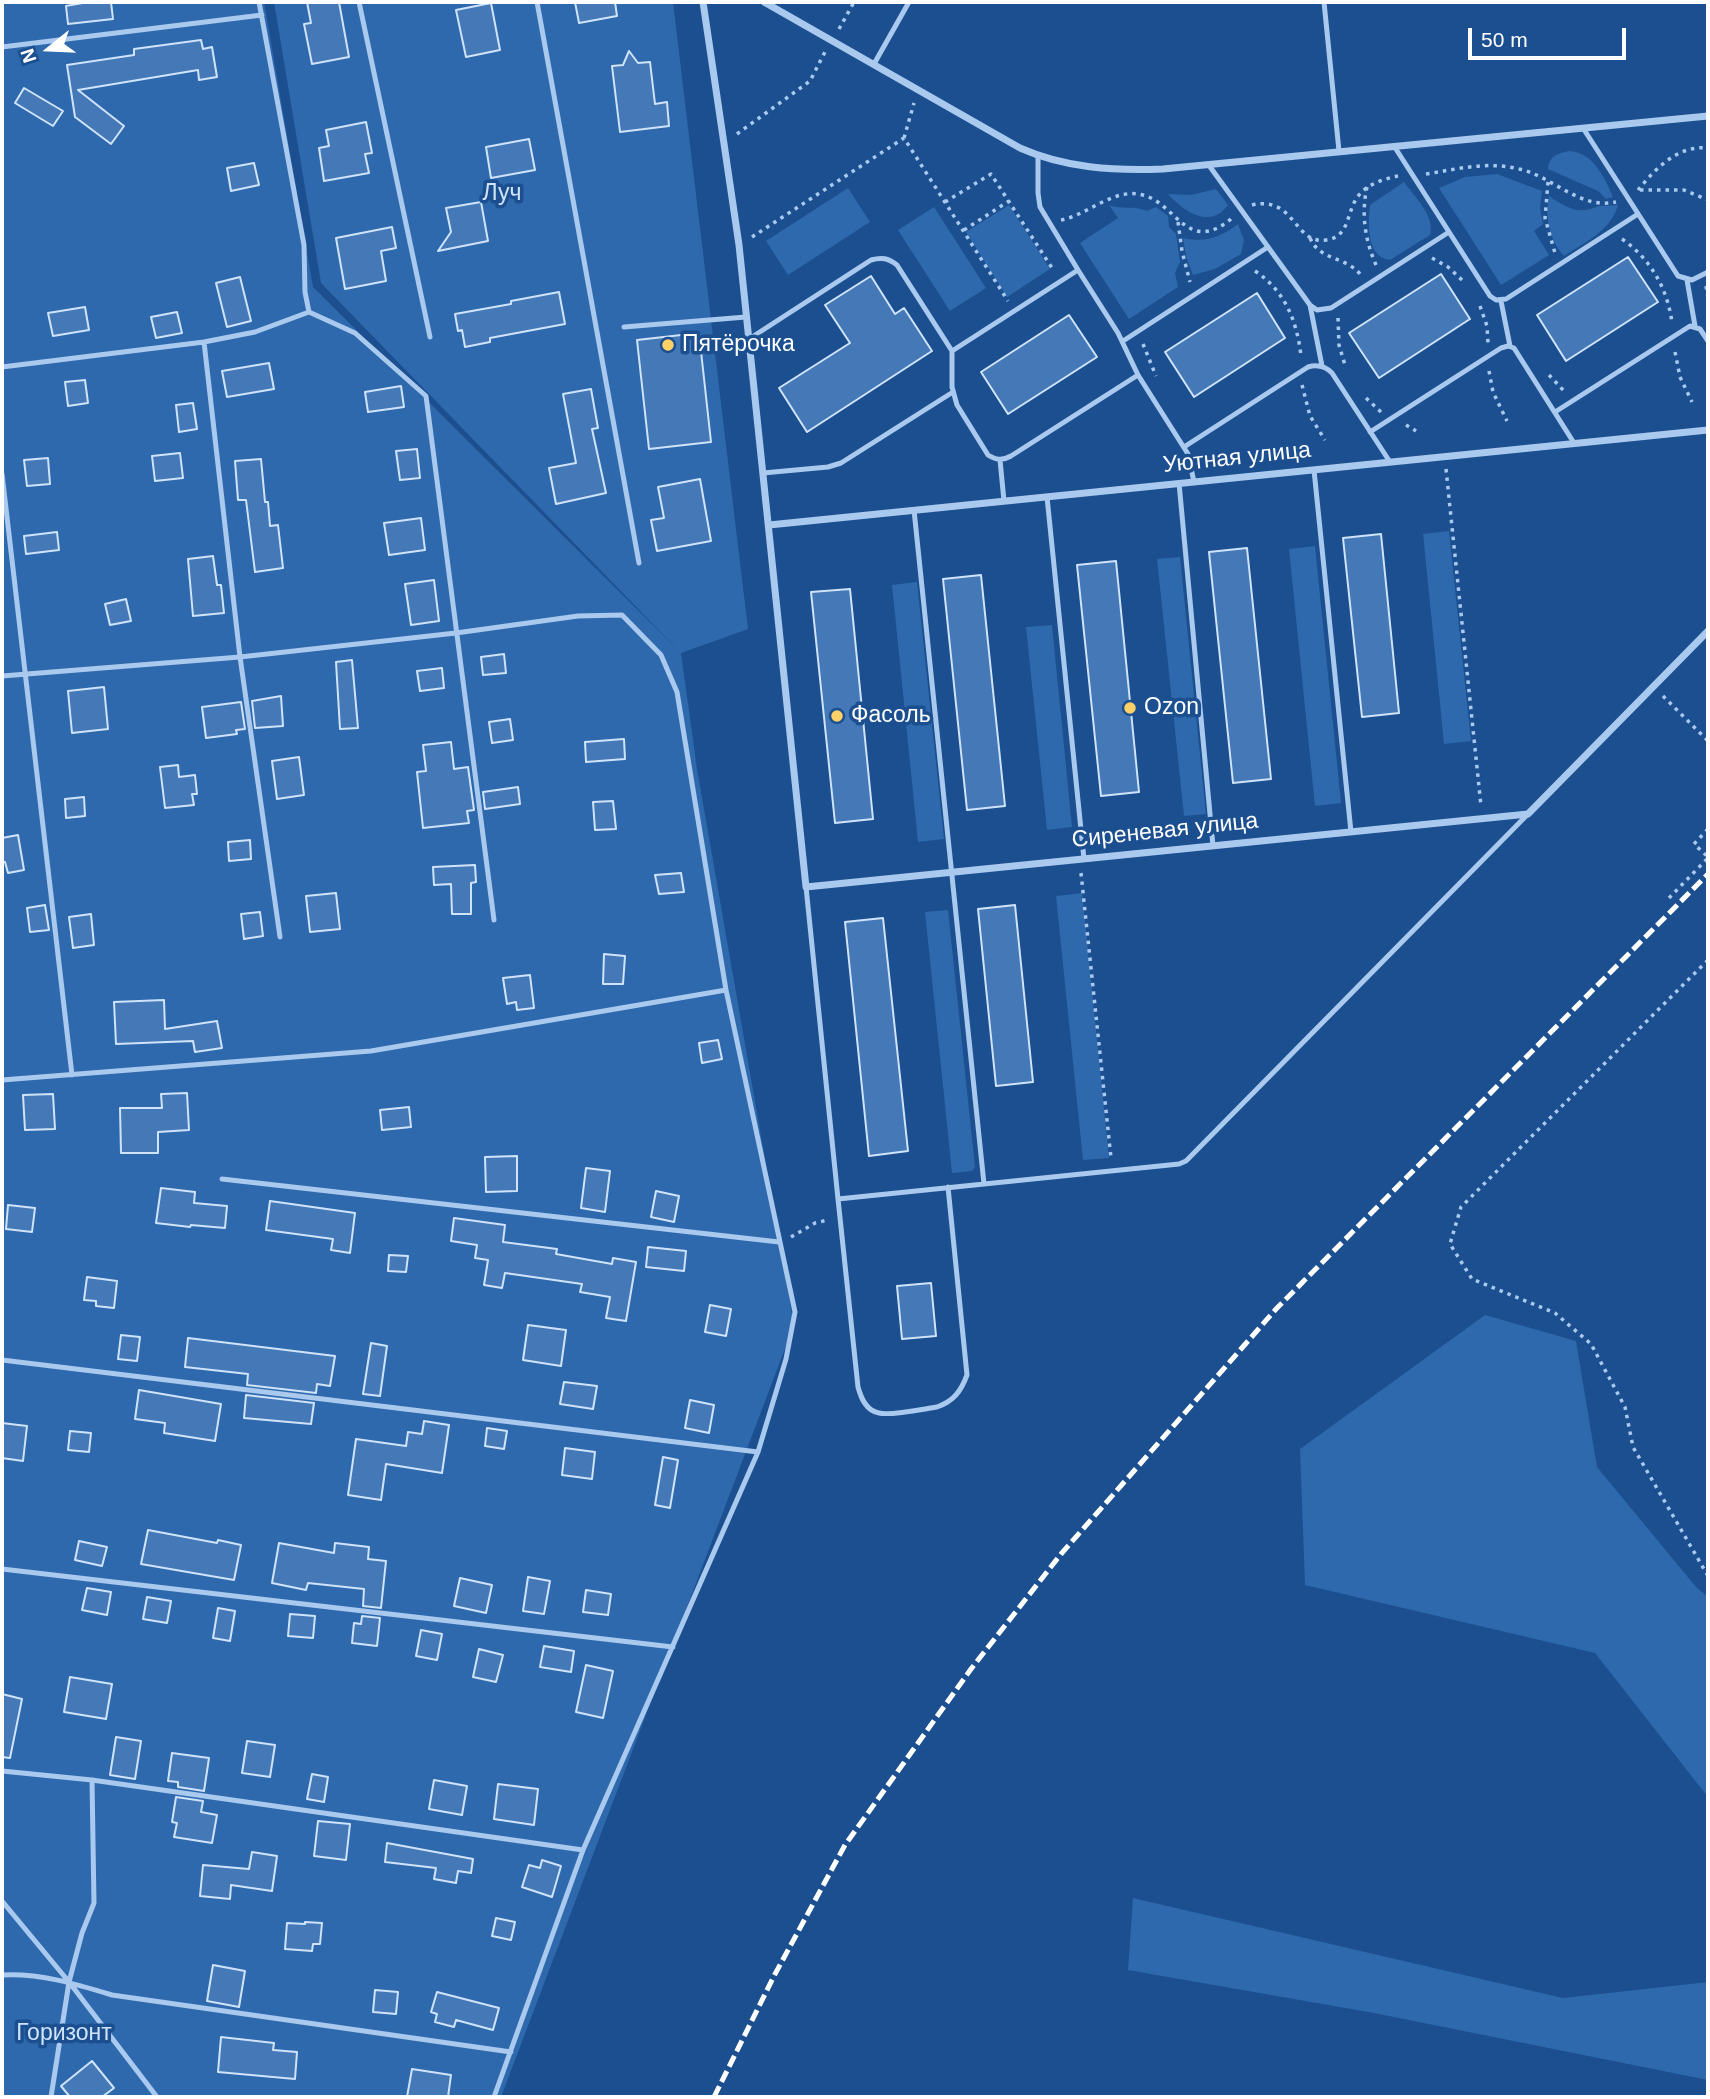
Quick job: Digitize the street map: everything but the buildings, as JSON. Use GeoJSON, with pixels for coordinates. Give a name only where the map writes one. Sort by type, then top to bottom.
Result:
{"type":"FeatureCollection","features":[{"type":"Feature","properties":{"kind":"street"},"geometry":{"type":"LineString","coordinates":[[703,2],[739,245],[806,887]]}},
{"type":"Feature","properties":{"kind":"street"},"geometry":{"type":"LineString","coordinates":[[764,2],[1013,144],[1038,156],[1068,164],[1128,170],[1708,116]]}},
{"type":"Feature","properties":{"kind":"street","name":"Уютная улица"},"geometry":{"type":"LineString","coordinates":[[769,525],[1708,430]]}},
{"type":"Feature","properties":{"kind":"street"},"geometry":{"type":"LineString","coordinates":[[1528,814],[1708,631]]}},
{"type":"Feature","properties":{"kind":"street","name":"Сиреневая улица"},"geometry":{"type":"LineString","coordinates":[[806,887],[1528,814]]}},
{"type":"Feature","properties":{"kind":"lane"},"geometry":{"type":"LineString","coordinates":[[259,2],[304,245],[305,292],[309,312]]}},
{"type":"Feature","properties":{"kind":"lane"},"geometry":{"type":"LineString","coordinates":[[359,2],[430,337]]}},
{"type":"Feature","properties":{"kind":"lane"},"geometry":{"type":"LineString","coordinates":[[537,2],[639,563]]}},
{"type":"Feature","properties":{"kind":"lane"},"geometry":{"type":"LineString","coordinates":[[874,64],[909,2]]}},
{"type":"Feature","properties":{"kind":"lane"},"geometry":{"type":"LineString","coordinates":[[1324,2],[1339,151]]}},
{"type":"Feature","properties":{"kind":"lane"},"geometry":{"type":"LineString","coordinates":[[2,47],[261,15]]}},
{"type":"Feature","properties":{"kind":"lane"},"geometry":{"type":"LineString","coordinates":[[1583,128],[1678,276],[1687,281],[1708,272]]}},
{"type":"Feature","properties":{"kind":"lane"},"geometry":{"type":"LineString","coordinates":[[1394,146],[1490,296],[1501,301]]}},
{"type":"Feature","properties":{"kind":"lane"},"geometry":{"type":"LineString","coordinates":[[1038,156],[1038,201],[1047,222],[1123,341],[1138,375],[1184,447],[1191,461],[1194,482]]}},
{"type":"Feature","properties":{"kind":"lane"},"geometry":{"type":"LineString","coordinates":[[1208,164],[1310,305],[1322,366]]}},
{"type":"Feature","properties":{"kind":"lane"},"geometry":{"type":"LineString","coordinates":[[1501,301],[1638,214]]}},
{"type":"Feature","properties":{"kind":"lane"},"geometry":{"type":"LineString","coordinates":[[1310,305],[1322,311],[1340,302],[1449,232]]}},
{"type":"Feature","properties":{"kind":"lane"},"geometry":{"type":"LineString","coordinates":[[1123,341],[1268,247]]}},
{"type":"Feature","properties":{"kind":"lane"},"geometry":{"type":"LineString","coordinates":[[749,339],[871,260],[891,260],[897,265],[952,351],[953,392],[957,405],[988,455],[1000,460],[1011,456],[1138,375]]}},
{"type":"Feature","properties":{"kind":"lane"},"geometry":{"type":"LineString","coordinates":[[952,351],[1078,270]]}},
{"type":"Feature","properties":{"kind":"lane"},"geometry":{"type":"LineString","coordinates":[[1687,281],[1695,326]]}},
{"type":"Feature","properties":{"kind":"lane"},"geometry":{"type":"LineString","coordinates":[[1501,301],[1510,346],[1574,443]]}},
{"type":"Feature","properties":{"kind":"lane"},"geometry":{"type":"LineString","coordinates":[[2,367],[204,342],[255,332],[309,312],[355,333],[426,396],[495,920]]}},
{"type":"Feature","properties":{"kind":"lane"},"geometry":{"type":"LineString","coordinates":[[624,327],[746,317]]}},
{"type":"Feature","properties":{"kind":"lane"},"geometry":{"type":"LineString","coordinates":[[1555,412],[1690,326],[1700,329],[1708,341]]}},
{"type":"Feature","properties":{"kind":"lane"},"geometry":{"type":"LineString","coordinates":[[204,342],[240,657],[280,937]]}},
{"type":"Feature","properties":{"kind":"lane"},"geometry":{"type":"LineString","coordinates":[[1370,432],[1504,346],[1510,346]]}},
{"type":"Feature","properties":{"kind":"lane"},"geometry":{"type":"LineString","coordinates":[[1184,447],[1302,371],[1313,366],[1322,366],[1332,373],[1390,462]]}},
{"type":"Feature","properties":{"kind":"lane"},"geometry":{"type":"LineString","coordinates":[[763,473],[828,467],[841,463],[953,392]]}},
{"type":"Feature","properties":{"kind":"lane"},"geometry":{"type":"LineString","coordinates":[[1000,460],[1004,501]]}},
{"type":"Feature","properties":{"kind":"lane"},"geometry":{"type":"LineString","coordinates":[[1314,470],[1351,832]]}},
{"type":"Feature","properties":{"kind":"lane"},"geometry":{"type":"LineString","coordinates":[[2,474],[72,1075]]}},
{"type":"Feature","properties":{"kind":"lane"},"geometry":{"type":"LineString","coordinates":[[1179,484],[1213,846]]}},
{"type":"Feature","properties":{"kind":"lane"},"geometry":{"type":"LineString","coordinates":[[1047,497],[1082,859]]}},
{"type":"Feature","properties":{"kind":"lane"},"geometry":{"type":"LineString","coordinates":[[915,510],[984,1184]]}},
{"type":"Feature","properties":{"kind":"lane"},"geometry":{"type":"LineString","coordinates":[[2,676],[240,657],[456,633],[578,616],[622,615],[661,655],[677,692],[726,990],[795,1312],[786,1359],[758,1451],[583,1850],[494,2097]]}},
{"type":"Feature","properties":{"kind":"lane"},"geometry":{"type":"LineString","coordinates":[[838,1199],[1184,1162],[1528,814]]}},
{"type":"Feature","properties":{"kind":"lane"},"geometry":{"type":"LineString","coordinates":[[806,887],[858,1387],[861,1399],[879,1413],[937,1408],[954,1398],[962,1389],[967,1375],[948,1187]]}},
{"type":"Feature","properties":{"kind":"lane"},"geometry":{"type":"LineString","coordinates":[[2,1080],[371,1051],[726,990]]}},
{"type":"Feature","properties":{"kind":"lane"},"geometry":{"type":"LineString","coordinates":[[222,1179],[779,1242]]}},
{"type":"Feature","properties":{"kind":"lane"},"geometry":{"type":"LineString","coordinates":[[2,1360],[758,1451]]}},
{"type":"Feature","properties":{"kind":"lane"},"geometry":{"type":"LineString","coordinates":[[2,1569],[673,1647]]}},
{"type":"Feature","properties":{"kind":"lane"},"geometry":{"type":"LineString","coordinates":[[2,1771],[92,1780],[583,1850]]}},
{"type":"Feature","properties":{"kind":"lane"},"geometry":{"type":"LineString","coordinates":[[51,2097],[69,1982],[82,1933],[94,1903],[92,1780]]}},
{"type":"Feature","properties":{"kind":"lane"},"geometry":{"type":"LineString","coordinates":[[2,1901],[69,1982],[157,2097]]}},
{"type":"Feature","properties":{"kind":"lane"},"geometry":{"type":"LineString","coordinates":[[2,1975],[21,1974],[69,1982],[112,1995],[511,2052]]}},
{"type":"Feature","properties":{"kind":"path"},"geometry":{"type":"LineString","coordinates":[[724,144],[810,81],[854,2]]}},
{"type":"Feature","properties":{"kind":"path"},"geometry":{"type":"LineString","coordinates":[[739,245],[904,138],[918,90]]}},
{"type":"Feature","properties":{"kind":"path"},"geometry":{"type":"LineString","coordinates":[[904,138],[1015,311]]}},
{"type":"Feature","properties":{"kind":"path"},"geometry":{"type":"LineString","coordinates":[[1708,148],[1689,149],[1680,153],[1652,174],[1638,190],[1684,190],[1708,200]]}},
{"type":"Feature","properties":{"kind":"path"},"geometry":{"type":"LineString","coordinates":[[1310,238],[1327,240],[1341,233],[1346,227],[1354,202],[1367,187],[1385,179],[1471,166],[1503,166],[1527,171],[1595,202],[1610,204],[1627,197]]}},
{"type":"Feature","properties":{"kind":"path"},"geometry":{"type":"LineString","coordinates":[[945,202],[989,174],[993,176],[1061,281]]}},
{"type":"Feature","properties":{"kind":"path"},"geometry":{"type":"LineString","coordinates":[[1548,181],[1545,218],[1550,242],[1561,264]]}},
{"type":"Feature","properties":{"kind":"path"},"geometry":{"type":"LineString","coordinates":[[1367,187],[1365,232],[1370,251],[1382,275]]}},
{"type":"Feature","properties":{"kind":"path"},"geometry":{"type":"LineString","coordinates":[[1047,222],[1071,218],[1112,198],[1132,193],[1155,199],[1163,204],[1178,222],[1196,230],[1208,231],[1257,204],[1278,207],[1289,214],[1321,253],[1351,265],[1367,285]]}},
{"type":"Feature","properties":{"kind":"path"},"geometry":{"type":"LineString","coordinates":[[963,231],[1009,201]]}},
{"type":"Feature","properties":{"kind":"path"},"geometry":{"type":"LineString","coordinates":[[1178,222],[1182,251],[1195,294]]}},
{"type":"Feature","properties":{"kind":"path"},"geometry":{"type":"LineString","coordinates":[[1610,232],[1638,252],[1658,279],[1671,313],[1676,366],[1692,402]]}},
{"type":"Feature","properties":{"kind":"path"},"geometry":{"type":"LineString","coordinates":[[1418,253],[1448,267],[1465,283]]}},
{"type":"Feature","properties":{"kind":"path"},"geometry":{"type":"LineString","coordinates":[[1241,264],[1261,275],[1285,301],[1294,319],[1299,338],[1306,403],[1317,430],[1325,440]]}},
{"type":"Feature","properties":{"kind":"path"},"geometry":{"type":"LineString","coordinates":[[1476,299],[1487,326],[1493,392],[1507,421]]}},
{"type":"Feature","properties":{"kind":"path"},"geometry":{"type":"LineString","coordinates":[[1340,302],[1337,327],[1339,345],[1347,370]]}},
{"type":"Feature","properties":{"kind":"path"},"geometry":{"type":"LineString","coordinates":[[1139,330],[1161,386]]}},
{"type":"Feature","properties":{"kind":"path"},"geometry":{"type":"LineString","coordinates":[[1545,371],[1574,400]]}},
{"type":"Feature","properties":{"kind":"path"},"geometry":{"type":"LineString","coordinates":[[1360,393],[1391,419],[1416,430]]}},
{"type":"Feature","properties":{"kind":"path"},"geometry":{"type":"LineString","coordinates":[[1445,456],[1482,818]]}},
{"type":"Feature","properties":{"kind":"path"},"geometry":{"type":"LineString","coordinates":[[1653,687],[1708,741]]}},
{"type":"Feature","properties":{"kind":"path"},"geometry":{"type":"LineString","coordinates":[[1669,898],[1708,857],[1694,844],[1708,829]]}},
{"type":"Feature","properties":{"kind":"path"},"geometry":{"type":"LineString","coordinates":[[1082,859],[1112,1171]]}},
{"type":"Feature","properties":{"kind":"path"},"geometry":{"type":"LineString","coordinates":[[1708,960],[1461,1207],[1450,1244],[1472,1279],[1555,1313],[1591,1345],[1625,1407],[1633,1447],[1708,1576]]}},
{"type":"Feature","properties":{"kind":"path"},"geometry":{"type":"LineString","coordinates":[[779,1242],[815,1223],[840,1217]]}},
{"type":"Feature","properties":{"kind":"green space"},"geometry":{"type":"Polygon","coordinates":[[[2,2],[264,2],[313,287],[680,652],[321,283],[274,2],[673,2],[748,629],[681,653],[697,769],[794,1325],[501,2097],[2,2097],[2,2]]]}},
{"type":"Feature","properties":{"kind":"green space"},"geometry":{"type":"Polygon","coordinates":[[[1569,151],[1585,156],[1597,167],[1613,197],[1606,199],[1598,191],[1548,169],[1552,158],[1569,151]]]}},
{"type":"Feature","properties":{"kind":"green space"},"geometry":{"type":"Polygon","coordinates":[[[1497,174],[1542,191],[1540,208],[1543,224],[1534,231],[1549,255],[1501,285],[1439,188],[1465,177],[1497,174]]]}},
{"type":"Feature","properties":{"kind":"green space"},"geometry":{"type":"Polygon","coordinates":[[[1404,182],[1427,214],[1430,235],[1390,260],[1376,253],[1370,238],[1370,205],[1404,182]]]}},
{"type":"Feature","properties":{"kind":"green space"},"geometry":{"type":"Polygon","coordinates":[[[848,188],[870,222],[788,275],[766,241],[848,188]]]}},
{"type":"Feature","properties":{"kind":"green space"},"geometry":{"type":"Polygon","coordinates":[[[1216,189],[1228,205],[1221,212],[1205,217],[1189,212],[1168,194],[1191,195],[1216,189]]]}},
{"type":"Feature","properties":{"kind":"green space"},"geometry":{"type":"Polygon","coordinates":[[[1549,196],[1577,210],[1618,205],[1610,222],[1603,229],[1564,256],[1549,228],[1549,196]]]}},
{"type":"Feature","properties":{"kind":"green space"},"geometry":{"type":"Polygon","coordinates":[[[1009,205],[1050,269],[1007,297],[966,232],[1009,205]]]}},
{"type":"Feature","properties":{"kind":"green space"},"geometry":{"type":"Polygon","coordinates":[[[1109,205],[1147,211],[1156,207],[1168,216],[1169,227],[1176,234],[1180,262],[1175,273],[1178,287],[1129,319],[1080,243],[1118,218],[1109,205]]]}},
{"type":"Feature","properties":{"kind":"green space"},"geometry":{"type":"Polygon","coordinates":[[[934,207],[986,288],[950,311],[898,230],[934,207]]]}},
{"type":"Feature","properties":{"kind":"green space"},"geometry":{"type":"Polygon","coordinates":[[[1238,224],[1244,240],[1241,254],[1215,269],[1193,275],[1183,238],[1212,238],[1238,224]]]}},
{"type":"Feature","properties":{"kind":"green space"},"geometry":{"type":"Polygon","coordinates":[[[1449,531],[1471,741],[1444,744],[1423,534],[1449,531]]]}},
{"type":"Feature","properties":{"kind":"green space"},"geometry":{"type":"Polygon","coordinates":[[[1315,546],[1341,803],[1315,806],[1289,549],[1315,546]]]}},
{"type":"Feature","properties":{"kind":"green space"},"geometry":{"type":"Polygon","coordinates":[[[1180,557],[1206,814],[1184,816],[1157,559],[1180,557]]]}},
{"type":"Feature","properties":{"kind":"green space"},"geometry":{"type":"Polygon","coordinates":[[[917,582],[944,839],[918,842],[892,585],[917,582]]]}},
{"type":"Feature","properties":{"kind":"green space"},"geometry":{"type":"Polygon","coordinates":[[[1052,625],[1072,827],[1047,830],[1026,627],[1052,625]]]}},
{"type":"Feature","properties":{"kind":"green space"},"geometry":{"type":"Polygon","coordinates":[[[1082,893],[1109,1158],[1083,1160],[1056,896],[1082,893]]]}},
{"type":"Feature","properties":{"kind":"green space"},"geometry":{"type":"Polygon","coordinates":[[[948,910],[975,1167],[972,1171],[952,1173],[925,912],[948,910]]]}},
{"type":"Feature","properties":{"kind":"green space"},"geometry":{"type":"Polygon","coordinates":[[[1485,1315],[1576,1341],[1597,1467],[1696,1587],[1708,1597],[1708,1797],[1595,1653],[1305,1585],[1300,1449],[1485,1315]]]}},
{"type":"Feature","properties":{"kind":"green space"},"geometry":{"type":"Polygon","coordinates":[[[1133,1898],[1563,1998],[1708,1982],[1708,2080],[1374,2013],[1128,1970],[1133,1898]]]}},
{"type":"Feature","properties":{"kind":"railway"},"geometry":{"type":"LineString","coordinates":[[714,2097],[774,1976],[845,1845],[971,1669],[1061,1554],[1277,1308],[1708,874]]}},
{"type":"Feature","properties":{"kind":"place","name":"Пятёрочка"},"geometry":{"type":"Point","coordinates":[668,345]}},
{"type":"Feature","properties":{"kind":"place","name":"Ozon"},"geometry":{"type":"Point","coordinates":[1130,708]}},
{"type":"Feature","properties":{"kind":"place","name":"Фасоль"},"geometry":{"type":"Point","coordinates":[837,716]}},
{"type":"Feature","properties":{"kind":"park label","name":"Луч"},"geometry":{"type":"Point","coordinates":[502,194]}},
{"type":"Feature","properties":{"kind":"park label","name":"Горизонт"},"geometry":{"type":"Point","coordinates":[64,2034]}}]}
